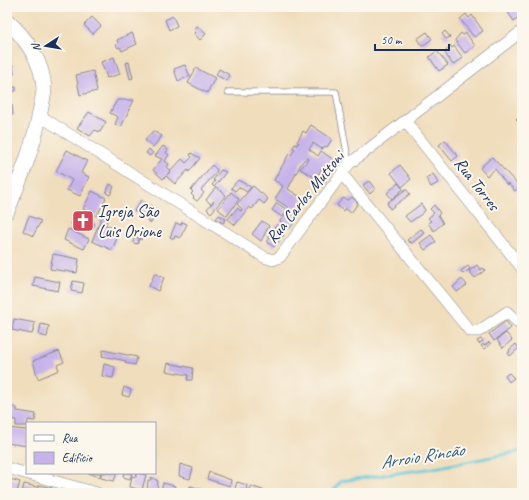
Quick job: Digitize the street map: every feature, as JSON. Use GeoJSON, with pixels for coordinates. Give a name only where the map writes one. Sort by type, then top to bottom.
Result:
{"type":"FeatureCollection","features":[{"type":"Feature","properties":{"kind":"main road"},"geometry":{"type":"LineString","coordinates":[[7,21],[28,44],[40,68],[44,89],[40,116],[32,149],[7,211]]}},
{"type":"Feature","properties":{"kind":"street","name":"Rua Carlos Muttoni"},"geometry":{"type":"LineString","coordinates":[[40,116],[264,257],[273,260],[280,257],[349,164],[406,122],[522,31]]}},
{"type":"Feature","properties":{"kind":"street","name":"Rua Torres"},"geometry":{"type":"LineString","coordinates":[[406,122],[522,268]]}},
{"type":"Feature","properties":{"kind":"street"},"geometry":{"type":"LineString","coordinates":[[342,174],[470,331],[479,331],[507,312],[522,326]]}},
{"type":"Feature","properties":{"kind":"street"},"geometry":{"type":"LineString","coordinates":[[7,468],[26,473]]}},
{"type":"Feature","properties":{"kind":"street"},"geometry":{"type":"LineString","coordinates":[[29,474],[97,493]]}},
{"type":"Feature","properties":{"kind":"lane"},"geometry":{"type":"LineString","coordinates":[[228,92],[336,92],[349,164]]}},
{"type":"Feature","properties":{"kind":"building"},"geometry":{"type":"Polygon","coordinates":[[[504,7],[516,7],[522,13],[514,21],[504,7]]]}},
{"type":"Feature","properties":{"kind":"building"},"geometry":{"type":"Polygon","coordinates":[[[466,14],[469,18],[472,15],[483,31],[474,37],[460,19],[466,14]]]}},
{"type":"Feature","properties":{"kind":"building"},"geometry":{"type":"Polygon","coordinates":[[[173,16],[177,26],[169,30],[165,20],[173,16]]]}},
{"type":"Feature","properties":{"kind":"building"},"geometry":{"type":"Polygon","coordinates":[[[92,17],[101,26],[93,34],[84,25],[92,17]]]}},
{"type":"Feature","properties":{"kind":"building"},"geometry":{"type":"Polygon","coordinates":[[[197,26],[206,34],[200,40],[194,33],[196,31],[194,28],[197,26]]]}},
{"type":"Feature","properties":{"kind":"building"},"geometry":{"type":"Polygon","coordinates":[[[445,31],[450,37],[446,39],[442,34],[445,31]]]}},
{"type":"Feature","properties":{"kind":"building"},"geometry":{"type":"Polygon","coordinates":[[[427,32],[432,39],[422,46],[417,39],[427,32]]]}},
{"type":"Feature","properties":{"kind":"building"},"geometry":{"type":"Polygon","coordinates":[[[132,33],[137,44],[122,51],[116,44],[118,42],[117,40],[132,33]]]}},
{"type":"Feature","properties":{"kind":"building"},"geometry":{"type":"Polygon","coordinates":[[[461,33],[463,35],[466,33],[475,46],[465,53],[455,40],[461,33]]]}},
{"type":"Feature","properties":{"kind":"building"},"geometry":{"type":"Polygon","coordinates":[[[10,45],[11,66],[13,65],[14,74],[7,75],[7,46],[10,45]]]}},
{"type":"Feature","properties":{"kind":"building"},"geometry":{"type":"Polygon","coordinates":[[[450,45],[452,48],[454,46],[463,58],[453,65],[445,53],[450,45]]]}},
{"type":"Feature","properties":{"kind":"building"},"geometry":{"type":"Polygon","coordinates":[[[437,51],[448,65],[439,71],[429,57],[437,51]]]}},
{"type":"Feature","properties":{"kind":"building"},"geometry":{"type":"Polygon","coordinates":[[[114,57],[120,74],[107,78],[101,62],[114,57]]]}},
{"type":"Feature","properties":{"kind":"building"},"geometry":{"type":"Polygon","coordinates":[[[129,62],[133,78],[130,79],[126,63],[129,62]]]}},
{"type":"Feature","properties":{"kind":"building"},"geometry":{"type":"Polygon","coordinates":[[[185,65],[190,76],[178,81],[174,69],[185,65]]]}},
{"type":"Feature","properties":{"kind":"building"},"geometry":{"type":"Polygon","coordinates":[[[196,68],[215,78],[207,93],[188,83],[196,68]]]}},
{"type":"Feature","properties":{"kind":"building"},"geometry":{"type":"Polygon","coordinates":[[[219,69],[230,75],[227,81],[216,75],[219,69]]]}},
{"type":"Feature","properties":{"kind":"building"},"geometry":{"type":"Polygon","coordinates":[[[93,71],[97,91],[80,95],[76,75],[93,71]]]}},
{"type":"Feature","properties":{"kind":"building"},"geometry":{"type":"Polygon","coordinates":[[[7,79],[10,81],[11,87],[16,87],[16,91],[7,92],[7,79]]]}},
{"type":"Feature","properties":{"kind":"building"},"geometry":{"type":"Polygon","coordinates":[[[117,100],[134,100],[121,127],[115,124],[118,117],[110,113],[117,100]]]}},
{"type":"Feature","properties":{"kind":"building"},"geometry":{"type":"Polygon","coordinates":[[[12,105],[13,115],[7,115],[7,106],[12,105]]]}},
{"type":"Feature","properties":{"kind":"building"},"geometry":{"type":"Polygon","coordinates":[[[89,112],[106,122],[100,132],[95,130],[90,136],[77,128],[89,112]]]}},
{"type":"Feature","properties":{"kind":"building"},"geometry":{"type":"Polygon","coordinates":[[[522,113],[522,125],[516,119],[522,113]]]}},
{"type":"Feature","properties":{"kind":"building"},"geometry":{"type":"Polygon","coordinates":[[[7,124],[11,124],[11,136],[7,136],[7,124]]]}},
{"type":"Feature","properties":{"kind":"building"},"geometry":{"type":"Polygon","coordinates":[[[311,125],[332,139],[327,147],[325,146],[322,149],[313,143],[309,149],[318,156],[321,151],[334,160],[327,171],[322,168],[316,178],[300,169],[309,159],[307,158],[302,162],[288,189],[302,198],[300,200],[302,202],[295,212],[297,214],[293,220],[290,220],[294,223],[290,228],[280,221],[291,209],[275,199],[283,186],[274,180],[289,154],[291,155],[295,149],[293,148],[295,144],[297,145],[299,143],[297,142],[303,131],[306,133],[311,125]]]}},
{"type":"Feature","properties":{"kind":"building"},"geometry":{"type":"Polygon","coordinates":[[[153,131],[162,136],[153,147],[145,140],[153,131]]]}},
{"type":"Feature","properties":{"kind":"building"},"geometry":{"type":"Polygon","coordinates":[[[445,140],[458,156],[452,161],[439,145],[445,140]]]}},
{"type":"Feature","properties":{"kind":"building"},"geometry":{"type":"Polygon","coordinates":[[[163,146],[168,150],[166,153],[169,155],[165,161],[169,164],[167,168],[171,170],[167,175],[182,159],[186,163],[192,157],[190,155],[191,153],[200,158],[189,172],[188,170],[175,184],[166,176],[163,179],[153,170],[162,159],[155,156],[163,146]]]}},
{"type":"Feature","properties":{"kind":"building"},"geometry":{"type":"Polygon","coordinates":[[[149,149],[153,153],[150,156],[146,153],[149,149]]]}},
{"type":"Feature","properties":{"kind":"building"},"geometry":{"type":"Polygon","coordinates":[[[67,150],[87,161],[81,173],[89,177],[80,196],[67,190],[72,180],[56,171],[67,150]]]}},
{"type":"Feature","properties":{"kind":"building"},"geometry":{"type":"Polygon","coordinates":[[[492,157],[520,187],[515,191],[508,183],[507,185],[495,169],[487,176],[480,168],[492,157]]]}},
{"type":"Feature","properties":{"kind":"building"},"geometry":{"type":"Polygon","coordinates":[[[465,162],[468,166],[465,168],[462,164],[465,162]]]}},
{"type":"Feature","properties":{"kind":"building"},"geometry":{"type":"Polygon","coordinates":[[[212,165],[217,170],[216,173],[201,190],[204,193],[197,201],[193,198],[194,197],[191,194],[193,192],[191,190],[212,165]]]}},
{"type":"Feature","properties":{"kind":"building"},"geometry":{"type":"Polygon","coordinates":[[[400,165],[411,179],[402,187],[391,173],[400,165]]]}},
{"type":"Feature","properties":{"kind":"building"},"geometry":{"type":"Polygon","coordinates":[[[221,170],[226,172],[214,187],[212,185],[215,181],[213,180],[221,170]]]}},
{"type":"Feature","properties":{"kind":"building"},"geometry":{"type":"Polygon","coordinates":[[[320,174],[327,179],[323,185],[316,181],[320,174]]]}},
{"type":"Feature","properties":{"kind":"building"},"geometry":{"type":"Polygon","coordinates":[[[433,174],[438,183],[431,187],[426,178],[433,174]]]}},
{"type":"Feature","properties":{"kind":"building"},"geometry":{"type":"Polygon","coordinates":[[[238,180],[251,187],[247,192],[239,187],[235,191],[231,188],[238,180]]]}},
{"type":"Feature","properties":{"kind":"building"},"geometry":{"type":"Polygon","coordinates":[[[369,181],[375,189],[370,194],[363,185],[369,181]]]}},
{"type":"Feature","properties":{"kind":"building"},"geometry":{"type":"Polygon","coordinates":[[[398,183],[403,189],[392,199],[387,193],[398,183]]]}},
{"type":"Feature","properties":{"kind":"building"},"geometry":{"type":"Polygon","coordinates":[[[110,184],[114,187],[110,195],[106,193],[110,184]]]}},
{"type":"Feature","properties":{"kind":"building"},"geometry":{"type":"Polygon","coordinates":[[[253,186],[268,199],[264,204],[259,200],[252,209],[249,207],[235,225],[228,219],[237,208],[241,211],[242,209],[237,204],[253,186]]]}},
{"type":"Feature","properties":{"kind":"building"},"geometry":{"type":"Polygon","coordinates":[[[216,187],[226,195],[211,213],[207,209],[214,201],[211,204],[206,200],[216,187]]]}},
{"type":"Feature","properties":{"kind":"building"},"geometry":{"type":"Polygon","coordinates":[[[406,189],[410,194],[390,209],[387,203],[406,189]]]}},
{"type":"Feature","properties":{"kind":"building"},"geometry":{"type":"Polygon","coordinates":[[[92,191],[106,198],[97,216],[83,209],[92,191]]]}},
{"type":"Feature","properties":{"kind":"building"},"geometry":{"type":"Polygon","coordinates":[[[231,192],[239,199],[227,216],[218,209],[231,192]]]}},
{"type":"Feature","properties":{"kind":"building"},"geometry":{"type":"Polygon","coordinates":[[[352,197],[358,203],[351,213],[345,208],[343,211],[337,205],[343,198],[348,200],[352,197]]]}},
{"type":"Feature","properties":{"kind":"building"},"geometry":{"type":"Polygon","coordinates":[[[141,200],[158,210],[151,223],[147,220],[148,218],[134,211],[141,200]]]}},
{"type":"Feature","properties":{"kind":"building"},"geometry":{"type":"Polygon","coordinates":[[[277,203],[287,210],[282,217],[272,210],[277,203]]]}},
{"type":"Feature","properties":{"kind":"building"},"geometry":{"type":"Polygon","coordinates":[[[421,204],[425,210],[410,222],[405,216],[421,204]]]}},
{"type":"Feature","properties":{"kind":"building"},"geometry":{"type":"Polygon","coordinates":[[[434,205],[440,213],[438,215],[443,223],[434,231],[428,223],[431,221],[428,218],[434,213],[430,209],[434,205]]]}},
{"type":"Feature","properties":{"kind":"building"},"geometry":{"type":"Polygon","coordinates":[[[105,209],[111,211],[105,225],[112,227],[109,234],[117,238],[112,250],[92,241],[105,209]]]}},
{"type":"Feature","properties":{"kind":"building","name":"Igreja São Luis Orione"},"geometry":{"type":"Polygon","coordinates":[[[76,212],[93,218],[92,221],[95,224],[93,228],[88,231],[71,224],[76,212]]]}},
{"type":"Feature","properties":{"kind":"building"},"geometry":{"type":"Polygon","coordinates":[[[219,215],[226,219],[223,223],[216,219],[219,215]]]}},
{"type":"Feature","properties":{"kind":"building"},"geometry":{"type":"Polygon","coordinates":[[[29,216],[41,221],[33,236],[23,231],[29,216]]]}},
{"type":"Feature","properties":{"kind":"building"},"geometry":{"type":"Polygon","coordinates":[[[262,221],[269,226],[261,241],[252,234],[262,221]]]}},
{"type":"Feature","properties":{"kind":"building"},"geometry":{"type":"Polygon","coordinates":[[[182,222],[187,224],[180,238],[175,236],[174,239],[170,237],[176,223],[181,225],[182,222]]]}},
{"type":"Feature","properties":{"kind":"building"},"geometry":{"type":"Polygon","coordinates":[[[277,224],[280,226],[277,230],[284,235],[274,247],[267,242],[270,238],[268,237],[277,224]]]}},
{"type":"Feature","properties":{"kind":"building"},"geometry":{"type":"Polygon","coordinates":[[[68,229],[89,239],[84,249],[64,240],[68,229]]]}},
{"type":"Feature","properties":{"kind":"building"},"geometry":{"type":"Polygon","coordinates":[[[421,229],[424,232],[412,243],[407,240],[421,229]]]}},
{"type":"Feature","properties":{"kind":"building"},"geometry":{"type":"Polygon","coordinates":[[[431,235],[436,242],[425,250],[420,243],[431,235]]]}},
{"type":"Feature","properties":{"kind":"building"},"geometry":{"type":"Polygon","coordinates":[[[134,237],[142,239],[139,239],[138,244],[133,243],[134,237]]]}},
{"type":"Feature","properties":{"kind":"building"},"geometry":{"type":"Polygon","coordinates":[[[53,254],[79,259],[77,273],[50,269],[53,254]]]}},
{"type":"Feature","properties":{"kind":"building"},"geometry":{"type":"Polygon","coordinates":[[[477,265],[481,270],[483,268],[485,270],[475,278],[469,271],[477,265]]]}},
{"type":"Feature","properties":{"kind":"building"},"geometry":{"type":"Polygon","coordinates":[[[468,266],[470,269],[463,274],[461,271],[468,266]]]}},
{"type":"Feature","properties":{"kind":"building"},"geometry":{"type":"Polygon","coordinates":[[[155,273],[164,278],[158,291],[149,286],[155,273]]]}},
{"type":"Feature","properties":{"kind":"building"},"geometry":{"type":"Polygon","coordinates":[[[35,277],[60,282],[58,291],[33,286],[35,277]]]}},
{"type":"Feature","properties":{"kind":"building"},"geometry":{"type":"Polygon","coordinates":[[[462,279],[467,285],[457,292],[453,287],[462,279]]]}},
{"type":"Feature","properties":{"kind":"building"},"geometry":{"type":"Polygon","coordinates":[[[73,281],[84,283],[82,293],[71,291],[73,281]]]}},
{"type":"Feature","properties":{"kind":"building"},"geometry":{"type":"Polygon","coordinates":[[[14,319],[35,323],[32,334],[12,330],[14,319]]]}},
{"type":"Feature","properties":{"kind":"building"},"geometry":{"type":"Polygon","coordinates":[[[506,321],[511,328],[494,341],[489,334],[506,321]]]}},
{"type":"Feature","properties":{"kind":"building"},"geometry":{"type":"Polygon","coordinates":[[[41,324],[49,326],[47,337],[39,335],[41,324]]]}},
{"type":"Feature","properties":{"kind":"building"},"geometry":{"type":"Polygon","coordinates":[[[506,333],[512,340],[503,348],[497,340],[506,333]]]}},
{"type":"Feature","properties":{"kind":"building"},"geometry":{"type":"Polygon","coordinates":[[[481,339],[483,341],[479,344],[477,341],[481,339]]]}},
{"type":"Feature","properties":{"kind":"building"},"geometry":{"type":"Polygon","coordinates":[[[489,342],[491,344],[484,349],[481,346],[483,344],[484,346],[489,342]]]}},
{"type":"Feature","properties":{"kind":"building"},"geometry":{"type":"Polygon","coordinates":[[[516,344],[519,348],[510,356],[508,353],[510,352],[509,350],[516,344]]]}},
{"type":"Feature","properties":{"kind":"building"},"geometry":{"type":"Polygon","coordinates":[[[103,350],[137,357],[135,365],[125,363],[126,361],[102,356],[103,350]]]}},
{"type":"Feature","properties":{"kind":"building"},"geometry":{"type":"Polygon","coordinates":[[[59,351],[64,362],[57,365],[59,370],[38,379],[33,361],[59,351]]]}},
{"type":"Feature","properties":{"kind":"building"},"geometry":{"type":"Polygon","coordinates":[[[168,363],[193,368],[192,380],[187,380],[188,375],[166,371],[168,363]]]}},
{"type":"Feature","properties":{"kind":"building"},"geometry":{"type":"Polygon","coordinates":[[[104,364],[115,367],[113,378],[102,376],[104,364]]]}},
{"type":"Feature","properties":{"kind":"building"},"geometry":{"type":"Polygon","coordinates":[[[509,373],[514,378],[509,382],[505,376],[509,373]]]}},
{"type":"Feature","properties":{"kind":"building"},"geometry":{"type":"Polygon","coordinates":[[[124,387],[131,390],[129,397],[122,395],[124,387]]]}},
{"type":"Feature","properties":{"kind":"building"},"geometry":{"type":"Polygon","coordinates":[[[8,405],[17,408],[17,411],[36,414],[35,421],[28,420],[26,422],[26,426],[16,426],[16,420],[7,419],[8,405]]]}},
{"type":"Feature","properties":{"kind":"building"},"geometry":{"type":"Polygon","coordinates":[[[7,428],[26,430],[26,446],[7,443],[7,428]]]}},
{"type":"Feature","properties":{"kind":"building"},"geometry":{"type":"Polygon","coordinates":[[[180,464],[193,468],[190,479],[179,476],[180,464]]]}},
{"type":"Feature","properties":{"kind":"building"},"geometry":{"type":"Polygon","coordinates":[[[209,472],[231,480],[230,486],[207,479],[209,472]]]}},
{"type":"Feature","properties":{"kind":"building"},"geometry":{"type":"Polygon","coordinates":[[[91,474],[101,474],[100,477],[91,474]]]}},
{"type":"Feature","properties":{"kind":"building"},"geometry":{"type":"Polygon","coordinates":[[[101,474],[117,474],[114,481],[101,478],[101,474]]]}},
{"type":"Feature","properties":{"kind":"building"},"geometry":{"type":"Polygon","coordinates":[[[124,474],[132,474],[130,479],[123,477],[124,474]]]}},
{"type":"Feature","properties":{"kind":"building"},"geometry":{"type":"Polygon","coordinates":[[[137,474],[146,475],[142,490],[130,487],[132,476],[136,477],[137,474]]]}},
{"type":"Feature","properties":{"kind":"building"},"geometry":{"type":"Polygon","coordinates":[[[151,477],[158,481],[157,492],[147,491],[148,480],[151,480],[151,477]]]}},
{"type":"Feature","properties":{"kind":"building"},"geometry":{"type":"Polygon","coordinates":[[[7,478],[20,482],[17,492],[7,493],[7,478]]]}},
{"type":"Feature","properties":{"kind":"building"},"geometry":{"type":"Polygon","coordinates":[[[237,482],[247,485],[246,491],[241,489],[240,493],[234,492],[237,482]]]}},
{"type":"Feature","properties":{"kind":"building"},"geometry":{"type":"Polygon","coordinates":[[[163,483],[175,486],[173,493],[160,493],[163,483]]]}},
{"type":"Feature","properties":{"kind":"building"},"geometry":{"type":"Polygon","coordinates":[[[24,484],[37,487],[36,493],[22,493],[24,484]]]}},
{"type":"Feature","properties":{"kind":"building"},"geometry":{"type":"Polygon","coordinates":[[[39,485],[52,488],[51,493],[37,493],[39,485]]]}},
{"type":"Feature","properties":{"kind":"building"},"geometry":{"type":"Polygon","coordinates":[[[190,486],[204,490],[209,493],[188,493],[190,486]]]}},
{"type":"Feature","properties":{"kind":"building"},"geometry":{"type":"Polygon","coordinates":[[[251,486],[271,493],[249,493],[251,486]]]}},
{"type":"Feature","properties":{"kind":"waterway","name":"Arroio Rincão"},"geometry":{"type":"LineString","coordinates":[[332,493],[341,481],[434,468],[522,451]]}},
{"type":"Feature","properties":{"kind":"place","name":"Igreja São Luis Orione"},"geometry":{"type":"Point","coordinates":[83,221]}}]}
